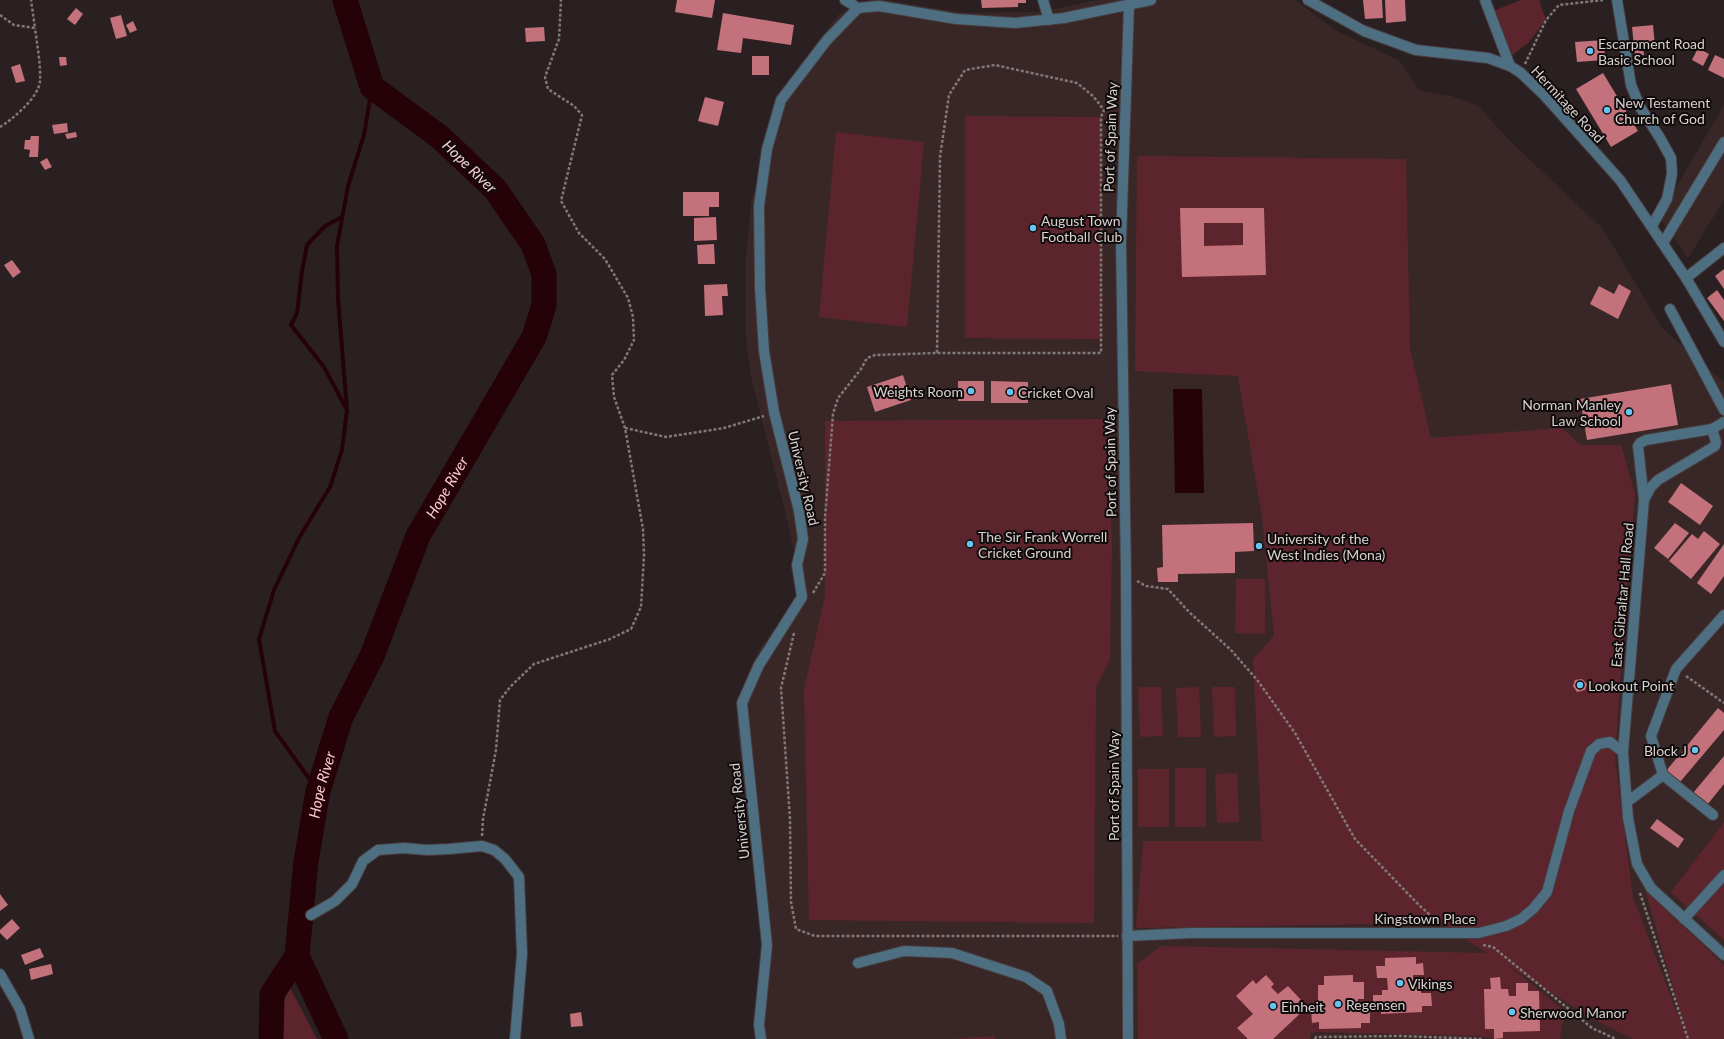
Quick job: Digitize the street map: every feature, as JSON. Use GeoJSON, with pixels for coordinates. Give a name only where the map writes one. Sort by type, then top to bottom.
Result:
{"type":"FeatureCollection","features":[{"type":"Feature","properties":{"kind":"street"},"geometry":{"type":"LineString","coordinates":[[845,0],[858,8],[880,6],[956,19],[1015,23],[1064,18],[1151,0]]}},
{"type":"Feature","properties":{"kind":"street"},"geometry":{"type":"LineString","coordinates":[[1043,0],[1049,20]]}},
{"type":"Feature","properties":{"kind":"street","name":"Hermitage Road"},"geometry":{"type":"LineString","coordinates":[[1308,0],[1364,31],[1416,50],[1488,58],[1510,66],[1521,73],[1544,95],[1620,180],[1686,278],[1724,342]]}},
{"type":"Feature","properties":{"kind":"street"},"geometry":{"type":"LineString","coordinates":[[1485,0],[1510,66]]}},
{"type":"Feature","properties":{"kind":"street"},"geometry":{"type":"LineString","coordinates":[[1617,0],[1631,85],[1640,107],[1671,158],[1672,174],[1667,199],[1652,226]]}},
{"type":"Feature","properties":{"kind":"street","name":"Port of Spain Way"},"geometry":{"type":"LineString","coordinates":[[1128,1039],[1126,576],[1121,242],[1129,4]]}},
{"type":"Feature","properties":{"kind":"street","name":"University Road"},"geometry":{"type":"LineString","coordinates":[[760,1039],[767,945],[742,703],[759,665],[802,597],[798,565],[803,539],[799,511],[774,412],[764,351],[760,288],[759,206],[767,149],[781,100],[828,40],[858,8]]}},
{"type":"Feature","properties":{"kind":"street"},"geometry":{"type":"LineString","coordinates":[[1663,243],[1724,142]]}},
{"type":"Feature","properties":{"kind":"street"},"geometry":{"type":"LineString","coordinates":[[1686,278],[1724,248]]}},
{"type":"Feature","properties":{"kind":"street"},"geometry":{"type":"LineString","coordinates":[[1670,309],[1724,410]]}},
{"type":"Feature","properties":{"kind":"street"},"geometry":{"type":"LineString","coordinates":[[1644,500],[1638,446],[1640,443],[1646,440],[1712,429],[1724,422]]}},
{"type":"Feature","properties":{"kind":"street","name":"East Gibraltar Hall Road"},"geometry":{"type":"LineString","coordinates":[[1712,429],[1716,442],[1715,446],[1658,480],[1651,487],[1644,500],[1623,752],[1628,818],[1637,864],[1651,888],[1724,955]]}},
{"type":"Feature","properties":{"kind":"street"},"geometry":{"type":"LineString","coordinates":[[1713,815],[1663,775],[1651,736],[1676,669],[1724,615]]}},
{"type":"Feature","properties":{"kind":"street","name":"Kingstown Place"},"geometry":{"type":"LineString","coordinates":[[1127,936],[1192,933],[1479,933],[1506,926],[1521,919],[1534,910],[1547,892],[1569,811],[1590,751],[1599,744],[1610,742],[1623,752]]}},
{"type":"Feature","properties":{"kind":"street"},"geometry":{"type":"LineString","coordinates":[[1627,802],[1663,775]]}},
{"type":"Feature","properties":{"kind":"street"},"geometry":{"type":"LineString","coordinates":[[311,915],[335,901],[352,884],[363,861],[378,850],[404,848],[427,850],[482,846],[494,850],[505,859],[519,877],[522,954],[515,1039]]}},
{"type":"Feature","properties":{"kind":"street"},"geometry":{"type":"LineString","coordinates":[[1684,919],[1724,875]]}},
{"type":"Feature","properties":{"kind":"street"},"geometry":{"type":"LineString","coordinates":[[858,963],[904,951],[952,953],[1026,977],[1047,991],[1059,1024],[1061,1039]]}},
{"type":"Feature","properties":{"kind":"street"},"geometry":{"type":"LineString","coordinates":[[0,974],[20,1009],[29,1039]]}},
{"type":"Feature","properties":{"kind":"path"},"geometry":{"type":"LineString","coordinates":[[0,127],[12,119],[26,104],[36,92],[40,82],[36,28],[31,0]]}},
{"type":"Feature","properties":{"kind":"path"},"geometry":{"type":"LineString","coordinates":[[482,846],[483,819],[496,750],[500,700],[510,687],[534,664],[610,639],[631,629],[641,607],[644,554],[643,529],[625,428],[614,397],[612,375],[624,360],[634,340],[631,311],[628,298],[605,259],[579,233],[561,201],[582,115],[574,106],[548,89],[545,77],[559,39],[560,0]]}},
{"type":"Feature","properties":{"kind":"path"},"geometry":{"type":"LineString","coordinates":[[1521,73],[1546,20],[1559,5],[1603,0]]}},
{"type":"Feature","properties":{"kind":"path"},"geometry":{"type":"LineString","coordinates":[[0,14],[14,25],[36,28]]}},
{"type":"Feature","properties":{"kind":"path"},"geometry":{"type":"LineString","coordinates":[[809,598],[825,573],[825,518],[833,414],[838,398],[861,369],[867,358],[875,355],[937,353],[1101,353],[1101,117],[1104,110],[1093,96],[1077,83],[995,65],[965,70],[949,95],[940,156],[937,353]]}},
{"type":"Feature","properties":{"kind":"path"},"geometry":{"type":"LineString","coordinates":[[625,428],[666,437],[724,428],[774,412]]}},
{"type":"Feature","properties":{"kind":"path"},"geometry":{"type":"LineString","coordinates":[[1126,576],[1146,586],[1168,589],[1189,612],[1231,650],[1258,681],[1295,734],[1355,839],[1420,906],[1450,933]]}},
{"type":"Feature","properties":{"kind":"path"},"geometry":{"type":"LineString","coordinates":[[794,632],[782,688],[790,819],[791,902],[796,930],[815,936],[1127,936]]}},
{"type":"Feature","properties":{"kind":"path"},"geometry":{"type":"LineString","coordinates":[[1676,669],[1724,703]]}},
{"type":"Feature","properties":{"kind":"path"},"geometry":{"type":"LineString","coordinates":[[1640,891],[1641,898],[1688,1039]]}},
{"type":"Feature","properties":{"kind":"path"},"geometry":{"type":"LineString","coordinates":[[1475,944],[1492,947],[1592,1028],[1616,1039]]}},
{"type":"Feature","properties":{"kind":"path"},"geometry":{"type":"LineString","coordinates":[[1315,1039],[1316,1037],[1483,1039]]}},
{"type":"Feature","properties":{"kind":"shaded area","name":"University of the West Indies (Mona)"},"geometry":{"type":"Polygon","coordinates":[[[870,0],[885,0],[965,13],[1041,12],[1097,0],[1295,0],[1337,31],[1400,61],[1420,91],[1451,96],[1477,105],[1508,139],[1603,229],[1662,328],[1724,382],[1724,1039],[755,1039],[765,948],[753,867],[737,726],[739,697],[749,670],[761,647],[799,596],[801,582],[785,511],[751,377],[746,338],[746,259],[751,202],[769,147],[780,101],[810,52],[838,15],[870,0]]]}},
{"type":"Feature","properties":{"kind":"shaded area"},"geometry":{"type":"Polygon","coordinates":[[[1521,0],[1539,0],[1546,20],[1528,43],[1510,57],[1488,13],[1521,0]]]}},
{"type":"Feature","properties":{"kind":"shaded area"},"geometry":{"type":"Polygon","coordinates":[[[1724,105],[1724,200],[1688,258],[1659,217],[1724,105]]]}},
{"type":"Feature","properties":{"kind":"shaded area","name":"August Town Football Club"},"geometry":{"type":"Polygon","coordinates":[[[965,116],[1101,117],[1101,339],[965,338],[965,116]]]}},
{"type":"Feature","properties":{"kind":"shaded area"},"geometry":{"type":"Polygon","coordinates":[[[836,132],[924,142],[907,327],[819,317],[836,132]]]}},
{"type":"Feature","properties":{"kind":"shaded area"},"geometry":{"type":"Polygon","coordinates":[[[1137,156],[1406,159],[1410,349],[1431,438],[1562,428],[1581,445],[1621,445],[1635,494],[1625,606],[1615,759],[1633,897],[1687,1039],[1633,1039],[1593,1019],[1509,966],[1565,1011],[1560,1039],[1497,1039],[1478,1036],[1316,1032],[1310,1034],[1310,1039],[1138,1039],[1137,964],[1161,946],[1487,953],[1439,923],[1136,928],[1143,841],[1262,841],[1253,659],[1274,636],[1262,517],[1238,376],[1135,371],[1137,156]]]}},
{"type":"Feature","properties":{"kind":"shaded area"},"geometry":{"type":"Polygon","coordinates":[[[1173,389],[1202,389],[1204,493],[1175,493],[1173,389]]]}},
{"type":"Feature","properties":{"kind":"shaded area"},"geometry":{"type":"Polygon","coordinates":[[[1104,419],[1112,539],[1110,659],[1096,688],[1094,923],[809,920],[804,689],[825,596],[825,421],[1104,419]]]}},
{"type":"Feature","properties":{"kind":"shaded area"},"geometry":{"type":"Polygon","coordinates":[[[1236,579],[1265,579],[1265,634],[1235,633],[1236,579]]]}},
{"type":"Feature","properties":{"kind":"shaded area"},"geometry":{"type":"Polygon","coordinates":[[[1138,687],[1161,687],[1163,736],[1140,737],[1138,687]]]}},
{"type":"Feature","properties":{"kind":"shaded area"},"geometry":{"type":"Polygon","coordinates":[[[1199,687],[1201,737],[1178,737],[1176,688],[1199,687]]]}},
{"type":"Feature","properties":{"kind":"shaded area"},"geometry":{"type":"Polygon","coordinates":[[[1212,687],[1235,687],[1236,736],[1214,737],[1212,687]]]}},
{"type":"Feature","properties":{"kind":"shaded area"},"geometry":{"type":"Polygon","coordinates":[[[1175,768],[1206,768],[1206,827],[1175,827],[1175,768]]]}},
{"type":"Feature","properties":{"kind":"shaded area"},"geometry":{"type":"Polygon","coordinates":[[[1138,769],[1169,769],[1169,827],[1138,827],[1138,769]]]}},
{"type":"Feature","properties":{"kind":"shaded area"},"geometry":{"type":"Polygon","coordinates":[[[1237,773],[1239,822],[1217,823],[1215,774],[1237,773]]]}},
{"type":"Feature","properties":{"kind":"shaded area"},"geometry":{"type":"Polygon","coordinates":[[[1724,822],[1724,940],[1671,892],[1724,822]]]}},
{"type":"Feature","properties":{"kind":"shaded area"},"geometry":{"type":"Polygon","coordinates":[[[1645,890],[1724,965],[1724,1039],[1688,1039],[1645,890]]]}},
{"type":"Feature","properties":{"kind":"shaded area"},"geometry":{"type":"Polygon","coordinates":[[[289,986],[318,1039],[280,1039],[279,1016],[289,986]]]}},
{"type":"Feature","properties":{"kind":"shaded area"},"geometry":{"type":"Polygon","coordinates":[[[994,1036],[996,1039],[952,1039],[994,1036]]]}},
{"type":"Feature","properties":{"kind":"building"},"geometry":{"type":"Polygon","coordinates":[[[677,0],[715,0],[712,18],[675,12],[677,0]]]}},
{"type":"Feature","properties":{"kind":"building"},"geometry":{"type":"Polygon","coordinates":[[[981,0],[1026,0],[1026,3],[1018,3],[1018,7],[982,8],[981,0]]]}},
{"type":"Feature","properties":{"kind":"building"},"geometry":{"type":"Polygon","coordinates":[[[1363,0],[1382,0],[1383,18],[1365,19],[1363,0]]]}},
{"type":"Feature","properties":{"kind":"building"},"geometry":{"type":"Polygon","coordinates":[[[1385,0],[1405,0],[1406,21],[1386,23],[1385,0]]]}},
{"type":"Feature","properties":{"kind":"building"},"geometry":{"type":"Polygon","coordinates":[[[76,8],[83,14],[75,25],[67,19],[76,8]]]}},
{"type":"Feature","properties":{"kind":"building"},"geometry":{"type":"Polygon","coordinates":[[[723,13],[794,25],[791,45],[743,38],[741,53],[717,50],[723,13]]]}},
{"type":"Feature","properties":{"kind":"building"},"geometry":{"type":"Polygon","coordinates":[[[121,15],[127,36],[116,39],[110,18],[121,15]]]}},
{"type":"Feature","properties":{"kind":"building"},"geometry":{"type":"Polygon","coordinates":[[[133,21],[137,30],[130,33],[126,25],[133,21]]]}},
{"type":"Feature","properties":{"kind":"building","name":"Escarpment Road Basic School"},"geometry":{"type":"Polygon","coordinates":[[[1653,25],[1655,46],[1643,48],[1644,55],[1635,56],[1632,27],[1653,25]]]}},
{"type":"Feature","properties":{"kind":"building"},"geometry":{"type":"Polygon","coordinates":[[[544,27],[545,41],[526,42],[525,28],[544,27]]]}},
{"type":"Feature","properties":{"kind":"building","name":"Escarpment Road Basic School"},"geometry":{"type":"Polygon","coordinates":[[[1604,40],[1605,60],[1577,62],[1575,42],[1604,40]]]}},
{"type":"Feature","properties":{"kind":"building"},"geometry":{"type":"Polygon","coordinates":[[[1698,48],[1709,54],[1703,66],[1692,60],[1698,48]]]}},
{"type":"Feature","properties":{"kind":"building"},"geometry":{"type":"Polygon","coordinates":[[[1715,55],[1724,59],[1724,78],[1708,70],[1715,55]]]}},
{"type":"Feature","properties":{"kind":"building"},"geometry":{"type":"Polygon","coordinates":[[[752,56],[769,56],[769,75],[752,75],[752,56]]]}},
{"type":"Feature","properties":{"kind":"building"},"geometry":{"type":"Polygon","coordinates":[[[59,57],[66,57],[67,65],[60,66],[59,57]]]}},
{"type":"Feature","properties":{"kind":"building"},"geometry":{"type":"Polygon","coordinates":[[[20,64],[25,81],[16,83],[11,67],[20,64]]]}},
{"type":"Feature","properties":{"kind":"building","name":"New Testament Church of God"},"geometry":{"type":"Polygon","coordinates":[[[1603,73],[1638,131],[1611,147],[1576,89],[1603,73]]]}},
{"type":"Feature","properties":{"kind":"building"},"geometry":{"type":"Polygon","coordinates":[[[705,97],[724,102],[718,126],[698,121],[705,97]]]}},
{"type":"Feature","properties":{"kind":"building"},"geometry":{"type":"Polygon","coordinates":[[[67,123],[68,132],[54,134],[52,125],[67,123]]]}},
{"type":"Feature","properties":{"kind":"building"},"geometry":{"type":"Polygon","coordinates":[[[76,132],[77,137],[67,139],[65,134],[76,132]]]}},
{"type":"Feature","properties":{"kind":"building"},"geometry":{"type":"Polygon","coordinates":[[[31,136],[39,136],[38,157],[29,157],[30,150],[24,149],[25,140],[30,140],[31,136]]]}},
{"type":"Feature","properties":{"kind":"building"},"geometry":{"type":"Polygon","coordinates":[[[47,158],[52,167],[45,170],[40,162],[47,158]]]}},
{"type":"Feature","properties":{"kind":"building"},"geometry":{"type":"Polygon","coordinates":[[[683,192],[719,192],[719,207],[709,207],[709,216],[683,216],[683,192]]]}},
{"type":"Feature","properties":{"kind":"building"},"geometry":{"type":"Polygon","coordinates":[[[1180,208],[1264,208],[1266,275],[1182,277],[1180,208]],[[1204,223],[1204,246],[1243,245],[1243,223],[1204,223]]]}},
{"type":"Feature","properties":{"kind":"building"},"geometry":{"type":"Polygon","coordinates":[[[716,217],[717,240],[694,241],[694,218],[716,217]]]}},
{"type":"Feature","properties":{"kind":"building"},"geometry":{"type":"Polygon","coordinates":[[[714,244],[715,264],[698,264],[697,245],[714,244]]]}},
{"type":"Feature","properties":{"kind":"building"},"geometry":{"type":"Polygon","coordinates":[[[12,260],[21,272],[13,278],[4,265],[12,260]]]}},
{"type":"Feature","properties":{"kind":"building"},"geometry":{"type":"Polygon","coordinates":[[[1724,269],[1724,289],[1715,276],[1724,269]]]}},
{"type":"Feature","properties":{"kind":"building"},"geometry":{"type":"Polygon","coordinates":[[[727,284],[728,296],[722,296],[723,315],[705,316],[704,285],[727,284]]]}},
{"type":"Feature","properties":{"kind":"building"},"geometry":{"type":"Polygon","coordinates":[[[1619,284],[1631,291],[1618,319],[1590,304],[1599,286],[1614,294],[1619,284]]]}},
{"type":"Feature","properties":{"kind":"building"},"geometry":{"type":"Polygon","coordinates":[[[1717,290],[1724,300],[1724,321],[1707,298],[1717,290]]]}},
{"type":"Feature","properties":{"kind":"building"},"geometry":{"type":"Polygon","coordinates":[[[903,375],[911,400],[875,412],[867,387],[903,375]]]}},
{"type":"Feature","properties":{"kind":"building","name":"Weights Room"},"geometry":{"type":"Polygon","coordinates":[[[958,381],[984,381],[984,401],[958,401],[958,381]]]}},
{"type":"Feature","properties":{"kind":"building","name":"Cricket Oval"},"geometry":{"type":"Polygon","coordinates":[[[991,381],[1028,382],[1028,403],[991,403],[991,381]]]}},
{"type":"Feature","properties":{"kind":"building","name":"Norman Manley Law School"},"geometry":{"type":"Polygon","coordinates":[[[1671,384],[1678,425],[1587,440],[1580,399],[1671,384]]]}},
{"type":"Feature","properties":{"kind":"building"},"geometry":{"type":"Polygon","coordinates":[[[1681,483],[1713,506],[1700,525],[1668,502],[1681,483]]]}},
{"type":"Feature","properties":{"kind":"building"},"geometry":{"type":"Polygon","coordinates":[[[1253,523],[1254,551],[1235,552],[1235,573],[1178,574],[1178,582],[1158,582],[1157,568],[1163,567],[1162,525],[1253,523]]]}},
{"type":"Feature","properties":{"kind":"building"},"geometry":{"type":"Polygon","coordinates":[[[1675,523],[1689,533],[1668,559],[1654,548],[1675,523]]]}},
{"type":"Feature","properties":{"kind":"building"},"geometry":{"type":"Polygon","coordinates":[[[1704,531],[1720,544],[1691,579],[1669,561],[1692,534],[1698,539],[1704,531]]]}},
{"type":"Feature","properties":{"kind":"building"},"geometry":{"type":"Polygon","coordinates":[[[1724,544],[1724,576],[1711,594],[1697,583],[1724,544]]]}},
{"type":"Feature","properties":{"kind":"building","name":"Lookout Point"},"geometry":{"type":"Polygon","coordinates":[[[1582,679],[1587,684],[1585,690],[1577,692],[1573,686],[1575,680],[1582,679]]]}},
{"type":"Feature","properties":{"kind":"building","name":"Block J"},"geometry":{"type":"Polygon","coordinates":[[[1718,708],[1724,713],[1724,730],[1680,782],[1666,771],[1718,708]]]}},
{"type":"Feature","properties":{"kind":"building"},"geometry":{"type":"Polygon","coordinates":[[[1724,756],[1724,784],[1707,805],[1693,793],[1724,756]]]}},
{"type":"Feature","properties":{"kind":"building"},"geometry":{"type":"Polygon","coordinates":[[[1657,819],[1684,839],[1678,848],[1650,828],[1657,819]]]}},
{"type":"Feature","properties":{"kind":"building"},"geometry":{"type":"Polygon","coordinates":[[[0,894],[8,905],[0,911],[0,894]]]}},
{"type":"Feature","properties":{"kind":"building"},"geometry":{"type":"Polygon","coordinates":[[[12,919],[20,928],[7,940],[0,933],[0,930],[12,919]]]}},
{"type":"Feature","properties":{"kind":"building"},"geometry":{"type":"Polygon","coordinates":[[[40,948],[44,957],[25,965],[21,955],[40,948]]]}},
{"type":"Feature","properties":{"kind":"building","name":"Vikings"},"geometry":{"type":"Polygon","coordinates":[[[1416,957],[1416,964],[1423,963],[1424,975],[1413,975],[1413,987],[1421,987],[1421,993],[1431,993],[1432,1006],[1422,1006],[1422,1012],[1381,1014],[1381,1008],[1373,1008],[1373,995],[1382,995],[1382,990],[1388,990],[1387,978],[1377,978],[1376,966],[1385,966],[1385,958],[1416,957]]]}},
{"type":"Feature","properties":{"kind":"building"},"geometry":{"type":"Polygon","coordinates":[[[51,964],[53,974],[31,980],[29,969],[51,964]]]}},
{"type":"Feature","properties":{"kind":"building","name":"Einheit"},"geometry":{"type":"Polygon","coordinates":[[[1266,975],[1274,984],[1271,987],[1278,994],[1288,986],[1301,1000],[1298,1002],[1305,1009],[1273,1039],[1248,1039],[1237,1028],[1253,1014],[1236,996],[1253,980],[1256,984],[1266,975]]]}},
{"type":"Feature","properties":{"kind":"building","name":"Regensen"},"geometry":{"type":"Polygon","coordinates":[[[1353,975],[1353,982],[1364,982],[1364,999],[1358,999],[1358,1009],[1370,1009],[1370,1023],[1361,1023],[1361,1028],[1319,1029],[1319,1022],[1312,1023],[1311,1009],[1318,1009],[1318,985],[1324,985],[1324,976],[1353,975]]]}},
{"type":"Feature","properties":{"kind":"building","name":"Sherwood Manor"},"geometry":{"type":"Polygon","coordinates":[[[1500,977],[1501,989],[1508,989],[1509,996],[1516,996],[1516,983],[1528,983],[1528,991],[1539,991],[1540,1031],[1503,1032],[1503,1038],[1494,1039],[1494,1029],[1485,1029],[1484,989],[1491,989],[1490,978],[1500,977]]]}},
{"type":"Feature","properties":{"kind":"building"},"geometry":{"type":"Polygon","coordinates":[[[581,1012],[583,1026],[571,1027],[570,1014],[581,1012]]]}},
{"type":"Feature","properties":{"kind":"waterway","name":"Hope River"},"geometry":{"type":"LineString","coordinates":[[336,1039],[297,956],[306,861],[318,791],[341,717],[372,656],[418,536],[534,337],[544,305],[544,274],[533,244],[495,189],[440,137],[372,87],[345,0]]}},
{"type":"Feature","properties":{"kind":"waterway"},"geometry":{"type":"LineString","coordinates":[[318,791],[275,731],[259,639],[274,590],[299,538],[330,487],[342,450],[347,410],[338,299],[337,246],[348,186],[364,135],[372,87]]}},
{"type":"Feature","properties":{"kind":"waterway"},"geometry":{"type":"LineString","coordinates":[[342,217],[325,226],[307,245],[297,313],[291,325],[324,367],[346,408]]}},
{"type":"Feature","properties":{"kind":"waterway"},"geometry":{"type":"LineString","coordinates":[[271,1039],[272,994],[297,956]]}},
{"type":"Feature","properties":{"kind":"place","name":"Escarpment Road Basic School"},"geometry":{"type":"Point","coordinates":[1590,51]}},
{"type":"Feature","properties":{"kind":"place","name":"New Testament Church of God"},"geometry":{"type":"Point","coordinates":[1607,110]}},
{"type":"Feature","properties":{"kind":"place","name":"August Town Football Club"},"geometry":{"type":"Point","coordinates":[1033,228]}},
{"type":"Feature","properties":{"kind":"place","name":"Weights Room"},"geometry":{"type":"Point","coordinates":[971,391]}},
{"type":"Feature","properties":{"kind":"place","name":"Cricket Oval"},"geometry":{"type":"Point","coordinates":[1010,392]}},
{"type":"Feature","properties":{"kind":"place","name":"Norman Manley Law School"},"geometry":{"type":"Point","coordinates":[1629,412]}},
{"type":"Feature","properties":{"kind":"place","name":"The Sir Frank Worrell Cricket Ground"},"geometry":{"type":"Point","coordinates":[970,544]}},
{"type":"Feature","properties":{"kind":"place","name":"University of the West Indies (Mona)"},"geometry":{"type":"Point","coordinates":[1259,546]}},
{"type":"Feature","properties":{"kind":"place","name":"Lookout Point"},"geometry":{"type":"Point","coordinates":[1580,685]}},
{"type":"Feature","properties":{"kind":"place","name":"Block J"},"geometry":{"type":"Point","coordinates":[1695,750]}},
{"type":"Feature","properties":{"kind":"place","name":"Vikings"},"geometry":{"type":"Point","coordinates":[1400,983]}},
{"type":"Feature","properties":{"kind":"place","name":"Regensen"},"geometry":{"type":"Point","coordinates":[1338,1004]}},
{"type":"Feature","properties":{"kind":"place","name":"Einheit"},"geometry":{"type":"Point","coordinates":[1273,1006]}},
{"type":"Feature","properties":{"kind":"place","name":"Sherwood Manor"},"geometry":{"type":"Point","coordinates":[1512,1012]}}]}
